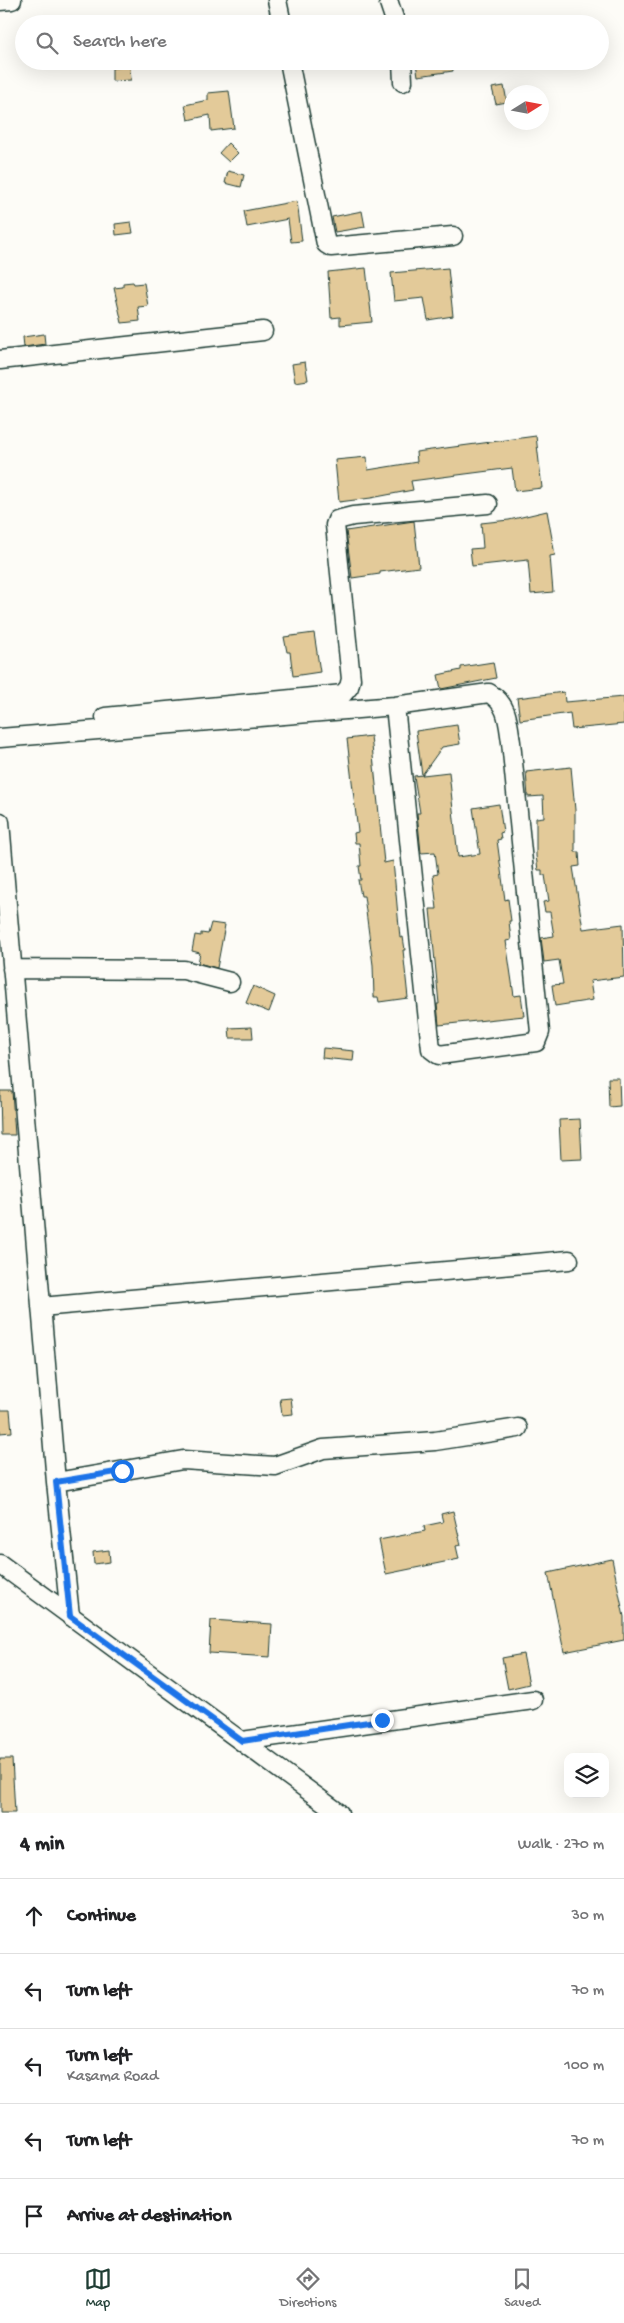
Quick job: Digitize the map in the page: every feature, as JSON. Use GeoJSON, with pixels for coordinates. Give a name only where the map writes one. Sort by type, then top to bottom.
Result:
{"type":"FeatureCollection","features":[{"type":"Feature","properties":{"kind":"street"},"geometry":{"type":"LineString","coordinates":[[0,1],[12,0]]}},
{"type":"Feature","properties":{"kind":"street"},"geometry":{"type":"LineString","coordinates":[[277,0],[280,15]]}},
{"type":"Feature","properties":{"kind":"street"},"geometry":{"type":"LineString","coordinates":[[388,0],[393,15]]}},
{"type":"Feature","properties":{"kind":"street"},"geometry":{"type":"LineString","coordinates":[[291,70],[326,244],[330,247],[453,236]]}},
{"type":"Feature","properties":{"kind":"street"},"geometry":{"type":"LineString","coordinates":[[402,70],[403,82]]}},
{"type":"Feature","properties":{"kind":"street"},"geometry":{"type":"LineString","coordinates":[[0,360],[263,331]]}},
{"type":"Feature","properties":{"kind":"street"},"geometry":{"type":"LineString","coordinates":[[0,727],[343,694],[349,687],[351,679],[335,525],[337,520],[353,516],[488,504]]}},
{"type":"Feature","properties":{"kind":"street"},"geometry":{"type":"LineString","coordinates":[[0,738],[395,706],[489,693],[502,704],[507,715],[540,1032],[536,1042],[439,1055],[432,1049],[395,706]]}},
{"type":"Feature","properties":{"kind":"street"},"geometry":{"type":"LineString","coordinates":[[0,822],[4,927],[12,970],[56,1482],[70,1616]]}},
{"type":"Feature","properties":{"kind":"street"},"geometry":{"type":"LineString","coordinates":[[12,970],[184,970],[230,982]]}},
{"type":"Feature","properties":{"kind":"street"},"geometry":{"type":"LineString","coordinates":[[41,1307],[569,1260]]}},
{"type":"Feature","properties":{"kind":"street"},"geometry":{"type":"LineString","coordinates":[[56,1482],[183,1460],[275,1466],[323,1449],[435,1441],[518,1428]]}},
{"type":"Feature","properties":{"kind":"street"},"geometry":{"type":"LineString","coordinates":[[0,1564],[339,1813]]}},
{"type":"Feature","properties":{"kind":"street"},"geometry":{"type":"LineString","coordinates":[[242,1741],[533,1700]]}},
{"type":"Feature","properties":{"kind":"building"},"geometry":{"type":"Polygon","coordinates":[[[112,70],[130,70],[131,80],[112,81],[112,70]]]}},
{"type":"Feature","properties":{"kind":"building"},"geometry":{"type":"Polygon","coordinates":[[[417,70],[453,70],[453,71],[418,76],[417,70]]]}},
{"type":"Feature","properties":{"kind":"building"},"geometry":{"type":"Polygon","coordinates":[[[504,86],[504,103],[496,104],[492,88],[504,86]]]}},
{"type":"Feature","properties":{"kind":"building"},"geometry":{"type":"Polygon","coordinates":[[[229,91],[234,128],[211,131],[210,115],[188,120],[185,105],[208,100],[208,93],[229,91]]]}},
{"type":"Feature","properties":{"kind":"building"},"geometry":{"type":"Polygon","coordinates":[[[228,143],[238,153],[229,162],[219,153],[228,143]]]}},
{"type":"Feature","properties":{"kind":"building"},"geometry":{"type":"Polygon","coordinates":[[[228,171],[244,175],[241,187],[225,183],[228,171]]]}},
{"type":"Feature","properties":{"kind":"building"},"geometry":{"type":"Polygon","coordinates":[[[297,201],[302,241],[291,242],[288,219],[247,227],[244,211],[297,201]]]}},
{"type":"Feature","properties":{"kind":"building"},"geometry":{"type":"Polygon","coordinates":[[[362,211],[365,227],[335,232],[332,217],[362,211]]]}},
{"type":"Feature","properties":{"kind":"building"},"geometry":{"type":"Polygon","coordinates":[[[131,222],[133,233],[116,235],[115,224],[131,222]]]}},
{"type":"Feature","properties":{"kind":"building"},"geometry":{"type":"Polygon","coordinates":[[[366,268],[372,322],[340,325],[340,317],[331,318],[328,272],[366,268]]]}},
{"type":"Feature","properties":{"kind":"building"},"geometry":{"type":"Polygon","coordinates":[[[448,268],[453,316],[428,320],[424,298],[394,301],[391,273],[448,268]]]}},
{"type":"Feature","properties":{"kind":"building"},"geometry":{"type":"Polygon","coordinates":[[[133,282],[134,284],[144,283],[148,306],[138,307],[140,321],[122,323],[114,288],[123,287],[123,283],[133,282]]]}},
{"type":"Feature","properties":{"kind":"building"},"geometry":{"type":"Polygon","coordinates":[[[44,334],[45,344],[24,347],[23,337],[44,334]]]}},
{"type":"Feature","properties":{"kind":"building"},"geometry":{"type":"Polygon","coordinates":[[[305,362],[308,380],[295,382],[292,364],[305,362]]]}},
{"type":"Feature","properties":{"kind":"building"},"geometry":{"type":"Polygon","coordinates":[[[536,436],[542,488],[515,491],[512,468],[411,481],[413,490],[339,502],[335,460],[367,457],[368,470],[417,462],[416,452],[536,436]]]}},
{"type":"Feature","properties":{"kind":"building"},"geometry":{"type":"Polygon","coordinates":[[[547,511],[555,555],[550,556],[553,592],[531,594],[528,560],[472,566],[470,549],[483,548],[481,523],[509,520],[547,511]]]}},
{"type":"Feature","properties":{"kind":"building"},"geometry":{"type":"Polygon","coordinates":[[[414,521],[419,567],[352,578],[346,531],[414,521]]]}},
{"type":"Feature","properties":{"kind":"building"},"geometry":{"type":"Polygon","coordinates":[[[314,633],[320,672],[293,676],[290,652],[287,652],[284,637],[314,633]]]}},
{"type":"Feature","properties":{"kind":"building"},"geometry":{"type":"Polygon","coordinates":[[[493,662],[496,678],[441,689],[438,675],[461,670],[461,667],[493,662]]]}},
{"type":"Feature","properties":{"kind":"building"},"geometry":{"type":"Polygon","coordinates":[[[564,692],[565,702],[624,697],[624,724],[572,729],[570,713],[520,720],[517,698],[564,692]]]}},
{"type":"Feature","properties":{"kind":"building"},"geometry":{"type":"Polygon","coordinates":[[[457,725],[460,744],[442,747],[422,775],[416,731],[457,725]]]}},
{"type":"Feature","properties":{"kind":"building"},"geometry":{"type":"Polygon","coordinates":[[[371,736],[384,863],[393,861],[400,938],[403,937],[405,950],[403,950],[408,998],[379,1002],[378,997],[374,997],[373,965],[364,896],[361,896],[358,880],[361,880],[359,866],[361,866],[359,843],[355,843],[354,833],[358,832],[347,739],[371,736]]]}},
{"type":"Feature","properties":{"kind":"building"},"geometry":{"type":"Polygon","coordinates":[[[571,767],[575,810],[575,852],[579,852],[580,866],[573,867],[583,929],[623,924],[624,977],[590,981],[593,1000],[555,1006],[552,985],[563,984],[559,960],[544,962],[541,938],[554,936],[550,912],[545,912],[543,902],[549,901],[545,875],[542,875],[542,870],[538,870],[536,856],[536,818],[544,817],[543,796],[528,797],[526,772],[571,767]]]}},
{"type":"Feature","properties":{"kind":"building"},"geometry":{"type":"Polygon","coordinates":[[[449,772],[458,857],[480,854],[473,808],[499,804],[503,832],[500,833],[501,839],[497,840],[505,900],[508,899],[511,921],[509,921],[511,940],[506,941],[514,996],[521,995],[524,1016],[439,1025],[437,1004],[439,1004],[430,909],[437,909],[433,875],[438,874],[435,852],[421,853],[417,813],[420,813],[414,776],[449,772]]]}},
{"type":"Feature","properties":{"kind":"building"},"geometry":{"type":"Polygon","coordinates":[[[211,923],[225,925],[217,968],[198,963],[200,953],[192,951],[195,935],[201,936],[201,933],[208,934],[211,923]]]}},
{"type":"Feature","properties":{"kind":"building"},"geometry":{"type":"Polygon","coordinates":[[[253,986],[275,996],[269,1012],[246,1003],[253,986]]]}},
{"type":"Feature","properties":{"kind":"building"},"geometry":{"type":"Polygon","coordinates":[[[252,1027],[253,1038],[230,1038],[229,1028],[252,1027]]]}},
{"type":"Feature","properties":{"kind":"building"},"geometry":{"type":"Polygon","coordinates":[[[323,1048],[354,1051],[353,1061],[322,1058],[323,1048]]]}},
{"type":"Feature","properties":{"kind":"building"},"geometry":{"type":"Polygon","coordinates":[[[608,1078],[619,1078],[620,1106],[609,1107],[608,1078]]]}},
{"type":"Feature","properties":{"kind":"building"},"geometry":{"type":"Polygon","coordinates":[[[0,1091],[12,1091],[15,1135],[1,1135],[0,1091]]]}},
{"type":"Feature","properties":{"kind":"building"},"geometry":{"type":"Polygon","coordinates":[[[580,1119],[582,1159],[561,1160],[559,1120],[580,1119]]]}},
{"type":"Feature","properties":{"kind":"building"},"geometry":{"type":"Polygon","coordinates":[[[291,1398],[293,1414],[282,1415],[280,1399],[291,1398]]]}},
{"type":"Feature","properties":{"kind":"building"},"geometry":{"type":"Polygon","coordinates":[[[0,1410],[10,1410],[12,1432],[0,1433],[0,1410]]]}},
{"type":"Feature","properties":{"kind":"building"},"geometry":{"type":"Polygon","coordinates":[[[453,1511],[461,1545],[456,1546],[459,1559],[386,1574],[379,1540],[425,1531],[424,1526],[443,1522],[441,1514],[453,1511]]]}},
{"type":"Feature","properties":{"kind":"building"},"geometry":{"type":"Polygon","coordinates":[[[109,1550],[110,1562],[94,1564],[93,1552],[109,1550]]]}},
{"type":"Feature","properties":{"kind":"building"},"geometry":{"type":"Polygon","coordinates":[[[612,1559],[624,1617],[624,1640],[564,1652],[548,1573],[612,1559]]]}},
{"type":"Feature","properties":{"kind":"building"},"geometry":{"type":"Polygon","coordinates":[[[211,1620],[272,1624],[270,1657],[209,1653],[211,1620]]]}},
{"type":"Feature","properties":{"kind":"building"},"geometry":{"type":"Polygon","coordinates":[[[523,1654],[529,1684],[508,1689],[502,1658],[523,1654]]]}},
{"type":"Feature","properties":{"kind":"building"},"geometry":{"type":"Polygon","coordinates":[[[0,1759],[12,1759],[15,1813],[0,1813],[0,1759]]]}},
{"type":"Feature","properties":{"kind":"route"},"geometry":{"type":"LineString","coordinates":[[122,1471],[56,1482],[70,1616],[242,1741],[382,1720]]}}]}
